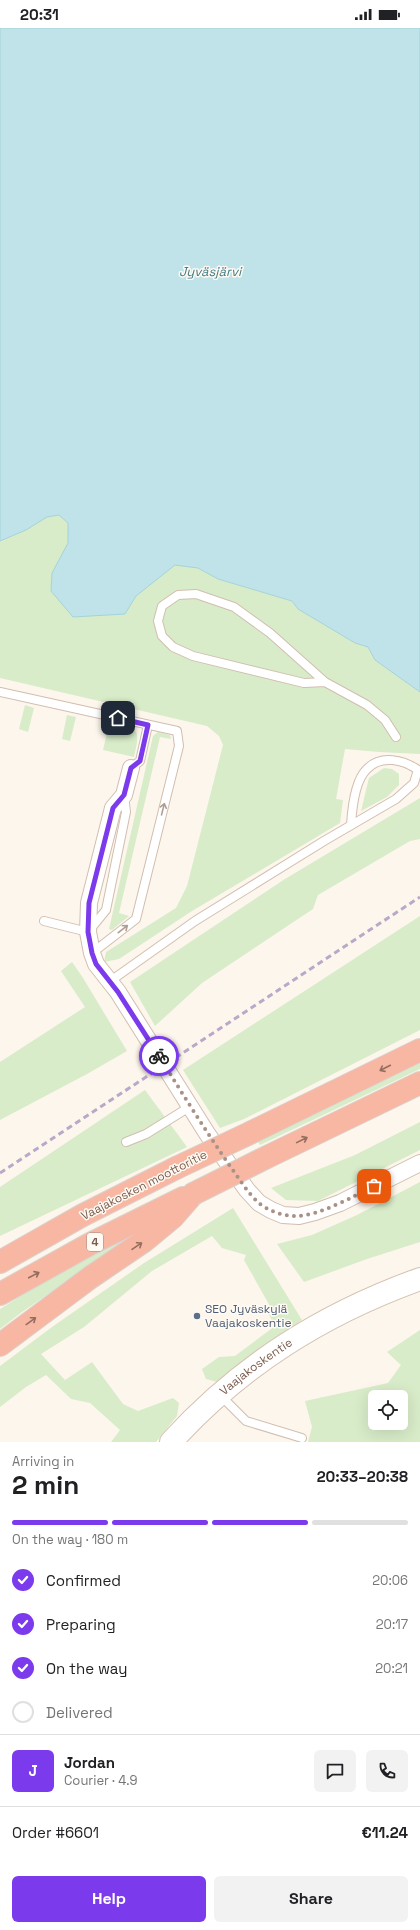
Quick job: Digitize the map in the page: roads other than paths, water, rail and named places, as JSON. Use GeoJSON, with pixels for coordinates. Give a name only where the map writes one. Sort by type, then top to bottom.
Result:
{"type":"FeatureCollection","features":[{"type":"Feature","properties":{"kind":"highway","name":"Vaajakosken moottoritie"},"geometry":{"type":"LineString","coordinates":[[0,1262],[83,1215],[176,1168],[420,1050]]}},
{"type":"Feature","properties":{"kind":"highway","name":"4"},"geometry":{"type":"LineString","coordinates":[[0,1294],[90,1244],[420,1083]]}},
{"type":"Feature","properties":{"kind":"highway"},"geometry":{"type":"LineString","coordinates":[[0,1345],[91,1277],[144,1241],[173,1217],[193,1194]]}},
{"type":"Feature","properties":{"kind":"main road","name":"Vaajakoskentie"},"geometry":{"type":"LineString","coordinates":[[171,1442],[190,1421],[219,1394],[251,1368],[312,1328],[386,1292],[420,1279]]}},
{"type":"Feature","properties":{"kind":"street"},"geometry":{"type":"LineString","coordinates":[[131,768],[124,795],[113,808],[89,903],[88,932],[92,953],[96,964],[118,992],[208,1135],[247,1190],[259,1203],[271,1210],[284,1215],[299,1216],[315,1212],[362,1192],[420,1163]]}},
{"type":"Feature","properties":{"kind":"lane"},"geometry":{"type":"LineString","coordinates":[[325,682],[304,683],[193,656],[173,647],[162,636],[158,621],[162,606],[178,595],[196,594],[234,607],[264,628],[325,682],[367,705],[385,720],[396,737]]}},
{"type":"Feature","properties":{"kind":"lane"},"geometry":{"type":"LineString","coordinates":[[0,692],[177,731],[179,746],[136,919],[92,953]]}},
{"type":"Feature","properties":{"kind":"lane"},"geometry":{"type":"LineString","coordinates":[[131,768],[140,761],[148,725]]}},
{"type":"Feature","properties":{"kind":"lane"},"geometry":{"type":"LineString","coordinates":[[109,982],[195,921],[396,799],[414,783],[419,766],[390,760],[377,762],[366,769],[359,784],[352,807],[351,825]]}},
{"type":"Feature","properties":{"kind":"lane"},"geometry":{"type":"LineString","coordinates":[[44,921],[88,932]]}},
{"type":"Feature","properties":{"kind":"lane"},"geometry":{"type":"LineString","coordinates":[[126,1142],[146,1134],[191,1106]]}},
{"type":"Feature","properties":{"kind":"lane"},"geometry":{"type":"LineString","coordinates":[[219,1394],[246,1421],[302,1438]]}},
{"type":"Feature","properties":{"kind":"water","name":"Jyväsjärvi"},"geometry":{"type":"Polygon","coordinates":[[[0,28],[420,28],[420,692],[375,660],[368,647],[355,643],[298,609],[292,601],[218,579],[198,568],[175,565],[136,596],[125,614],[73,617],[51,591],[52,573],[68,543],[68,523],[59,515],[47,517],[26,530],[0,541],[0,28]]]}},
{"type":"Feature","properties":{"kind":"railway"},"geometry":{"type":"LineString","coordinates":[[0,1173],[420,897]]}},
{"type":"Feature","properties":{"kind":"place","name":"SEO Jyväskylä Vaajakoskentie"},"geometry":{"type":"Point","coordinates":[197,1316]}}]}
